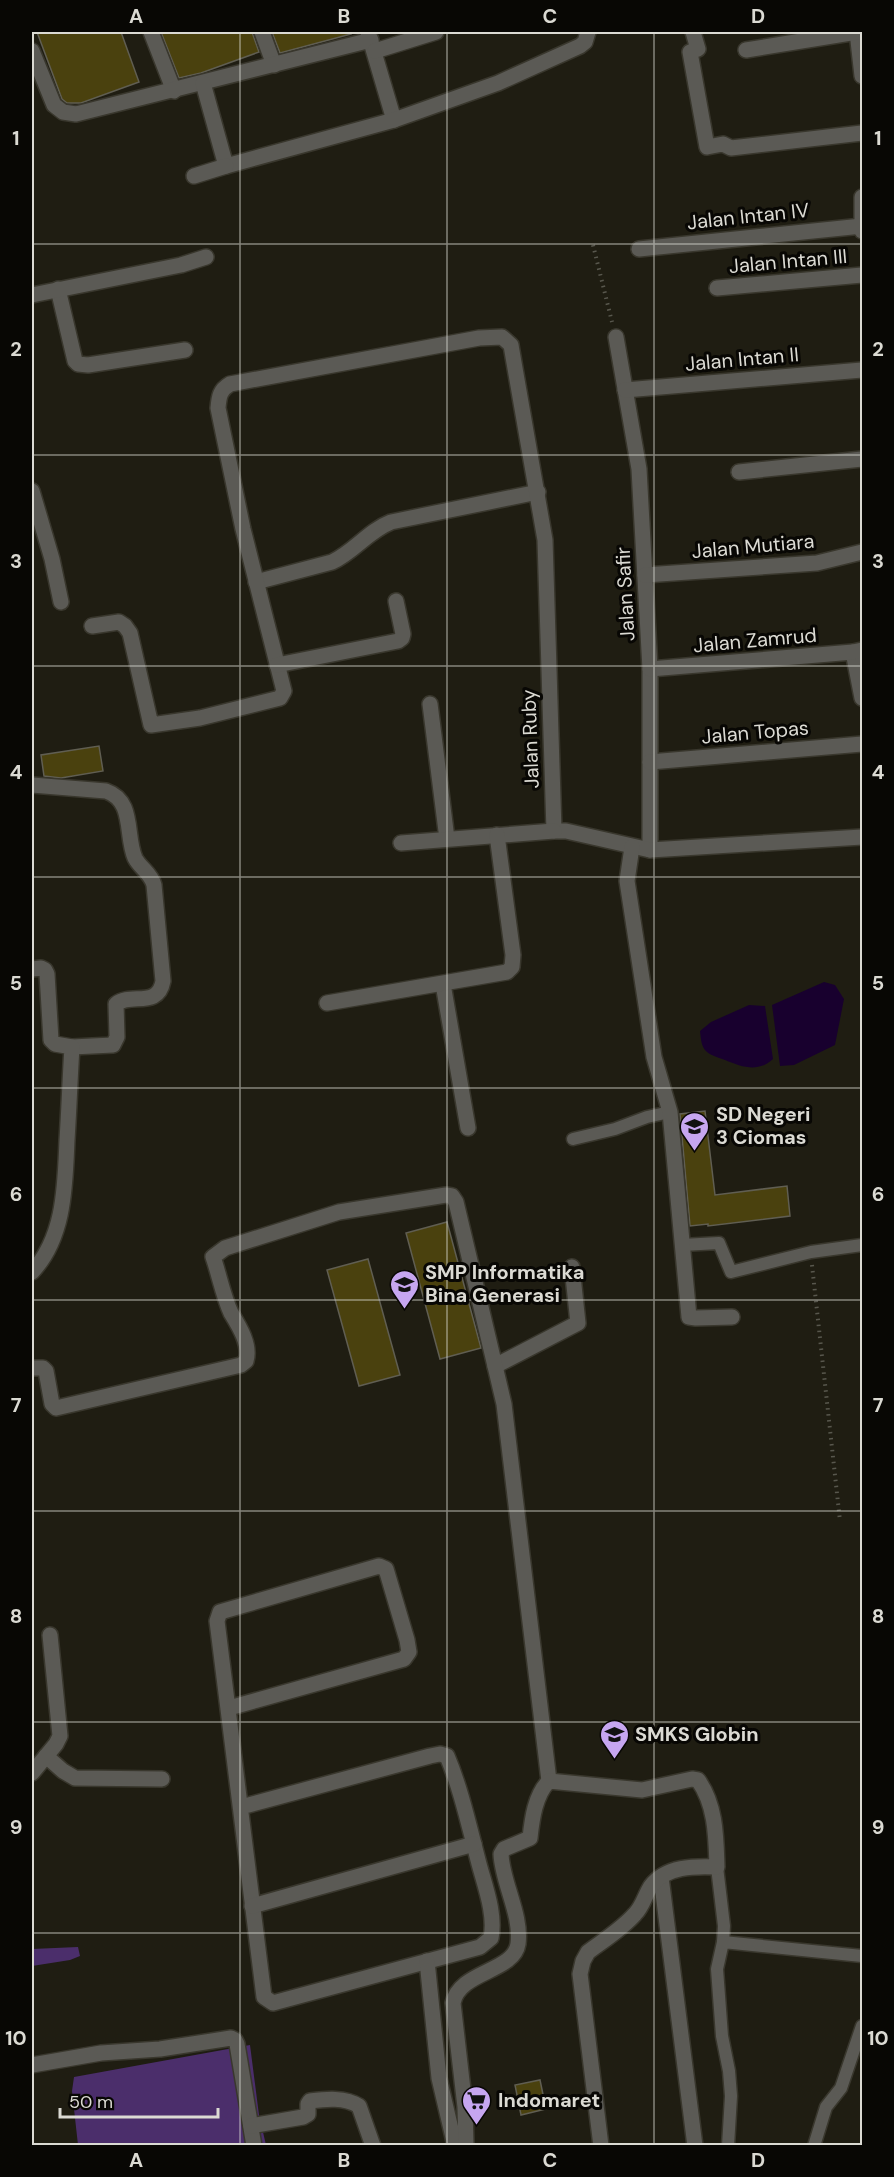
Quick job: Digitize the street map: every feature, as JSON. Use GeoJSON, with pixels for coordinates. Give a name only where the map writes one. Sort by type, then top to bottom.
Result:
{"type":"FeatureCollection","features":[{"type":"Feature","properties":{"kind":"street"},"geometry":{"type":"LineString","coordinates":[[152,32],[174,91]]}},
{"type":"Feature","properties":{"kind":"street"},"geometry":{"type":"LineString","coordinates":[[262,32],[274,65]]}},
{"type":"Feature","properties":{"kind":"street"},"geometry":{"type":"LineString","coordinates":[[32,51],[54,105],[63,112],[76,114],[372,41],[436,32]]}},
{"type":"Feature","properties":{"kind":"street"},"geometry":{"type":"LineString","coordinates":[[194,176],[394,120],[498,83],[579,46],[585,42],[588,32]]}},
{"type":"Feature","properties":{"kind":"street"},"geometry":{"type":"LineString","coordinates":[[693,32],[698,50],[690,52],[708,147],[723,144],[731,148],[862,133]]}},
{"type":"Feature","properties":{"kind":"street"},"geometry":{"type":"LineString","coordinates":[[746,50],[859,38],[862,76]]}},
{"type":"Feature","properties":{"kind":"street"},"geometry":{"type":"LineString","coordinates":[[372,41],[394,120]]}},
{"type":"Feature","properties":{"kind":"street"},"geometry":{"type":"LineString","coordinates":[[203,83],[226,166]]}},
{"type":"Feature","properties":{"kind":"street"},"geometry":{"type":"LineString","coordinates":[[862,198],[862,229]]}},
{"type":"Feature","properties":{"kind":"street","name":"Jalan Intan IV"},"geometry":{"type":"LineString","coordinates":[[639,249],[862,229]]}},
{"type":"Feature","properties":{"kind":"street"},"geometry":{"type":"LineString","coordinates":[[32,295],[180,265],[206,257]]}},
{"type":"Feature","properties":{"kind":"street","name":"Jalan Intan III"},"geometry":{"type":"LineString","coordinates":[[717,288],[862,275]]}},
{"type":"Feature","properties":{"kind":"street"},"geometry":{"type":"LineString","coordinates":[[58,289],[75,361],[78,364],[88,365],[185,350]]}},
{"type":"Feature","properties":{"kind":"street","name":"Jalan Ruby"},"geometry":{"type":"LineString","coordinates":[[256,582],[218,408],[222,389],[230,384],[479,338],[495,336],[507,339],[512,351],[543,520],[554,831]]}},
{"type":"Feature","properties":{"kind":"street","name":"Jalan Safir"},"geometry":{"type":"LineString","coordinates":[[616,337],[639,469],[650,669],[650,850]]}},
{"type":"Feature","properties":{"kind":"street","name":"Jalan Intan II"},"geometry":{"type":"LineString","coordinates":[[625,390],[862,370]]}},
{"type":"Feature","properties":{"kind":"street"},"geometry":{"type":"LineString","coordinates":[[740,472],[861,463]]}},
{"type":"Feature","properties":{"kind":"street"},"geometry":{"type":"LineString","coordinates":[[32,491],[52,559],[61,602]]}},
{"type":"Feature","properties":{"kind":"street"},"geometry":{"type":"LineString","coordinates":[[92,626],[118,622],[130,633],[151,725],[200,718],[280,698],[284,690],[256,582],[332,562],[343,557],[373,531],[391,522],[538,492]]}},
{"type":"Feature","properties":{"kind":"street","name":"Jalan Mutiara"},"geometry":{"type":"LineString","coordinates":[[645,575],[818,563],[862,552]]}},
{"type":"Feature","properties":{"kind":"street"},"geometry":{"type":"LineString","coordinates":[[277,665],[398,641],[403,634],[396,602]]}},
{"type":"Feature","properties":{"kind":"street"},"geometry":{"type":"LineString","coordinates":[[858,651],[862,698]]}},
{"type":"Feature","properties":{"kind":"street","name":"Jalan Zamrud"},"geometry":{"type":"LineString","coordinates":[[650,669],[858,651]]}},
{"type":"Feature","properties":{"kind":"street"},"geometry":{"type":"LineString","coordinates":[[430,704],[447,839]]}},
{"type":"Feature","properties":{"kind":"street","name":"Jalan Topas"},"geometry":{"type":"LineString","coordinates":[[650,762],[862,744]]}},
{"type":"Feature","properties":{"kind":"street"},"geometry":{"type":"LineString","coordinates":[[32,785],[106,791],[116,795],[123,804],[134,856],[140,866],[152,877],[154,885],[163,981],[160,990],[147,999],[122,1000],[116,1004],[117,1037],[113,1045],[72,1047],[55,1044],[51,1040],[47,974],[41,968],[32,969]]}},
{"type":"Feature","properties":{"kind":"street"},"geometry":{"type":"LineString","coordinates":[[401,843],[554,831],[577,833],[650,850],[862,837]]}},
{"type":"Feature","properties":{"kind":"street"},"geometry":{"type":"LineString","coordinates":[[327,1003],[501,975],[507,972],[512,967],[513,955],[497,836]]}},
{"type":"Feature","properties":{"kind":"street"},"geometry":{"type":"LineString","coordinates":[[632,847],[627,881],[654,1058],[670,1112],[688,1317],[732,1317]]}},
{"type":"Feature","properties":{"kind":"street"},"geometry":{"type":"LineString","coordinates":[[444,984],[468,1128]]}},
{"type":"Feature","properties":{"kind":"street"},"geometry":{"type":"LineString","coordinates":[[32,1272],[51,1244],[58,1224],[64,1191],[72,1047]]}},
{"type":"Feature","properties":{"kind":"street"},"geometry":{"type":"LineString","coordinates":[[32,1368],[43,1368],[46,1371],[52,1404],[56,1408],[241,1365],[246,1361],[247,1351],[240,1327],[231,1313],[213,1257],[216,1253],[225,1248],[339,1212],[446,1195],[452,1196],[456,1202],[504,1404],[549,1781],[537,1801],[530,1838],[504,1849],[501,1854],[518,1928],[516,1952],[499,1966],[465,1984],[455,1994],[453,2003],[465,2107],[466,2145]]}},
{"type":"Feature","properties":{"kind":"street"},"geometry":{"type":"LineString","coordinates":[[495,1366],[578,1323],[572,1267]]}},
{"type":"Feature","properties":{"kind":"street"},"geometry":{"type":"LineString","coordinates":[[229,1708],[404,1659],[409,1652],[407,1640],[386,1569],[379,1566],[220,1612],[217,1621],[264,1997],[273,2003],[480,1947],[491,1938],[493,1928],[488,1900],[474,1844],[447,1756],[440,1754],[241,1807]]}},
{"type":"Feature","properties":{"kind":"street"},"geometry":{"type":"LineString","coordinates":[[32,1773],[60,1736],[50,1635]]}},
{"type":"Feature","properties":{"kind":"street"},"geometry":{"type":"LineString","coordinates":[[46,1756],[75,1778],[162,1779]]}},
{"type":"Feature","properties":{"kind":"street"},"geometry":{"type":"LineString","coordinates":[[549,1781],[642,1790],[692,1779],[698,1780],[709,1799],[714,1817],[717,1867],[686,1868],[661,1876],[651,1887],[635,1915],[588,1953],[583,1961],[580,1974],[601,2145]]}},
{"type":"Feature","properties":{"kind":"street"},"geometry":{"type":"LineString","coordinates":[[252,1906],[474,1844]]}},
{"type":"Feature","properties":{"kind":"street"},"geometry":{"type":"LineString","coordinates":[[661,1876],[695,2145]]}},
{"type":"Feature","properties":{"kind":"street"},"geometry":{"type":"LineString","coordinates":[[427,1961],[439,2078],[455,2145]]}},
{"type":"Feature","properties":{"kind":"street"},"geometry":{"type":"LineString","coordinates":[[32,2065],[101,2053],[160,2049],[231,2038],[237,2044],[254,2145]]}},
{"type":"Feature","properties":{"kind":"street"},"geometry":{"type":"LineString","coordinates":[[251,2126],[306,2116],[309,2102],[333,2099],[359,2106],[373,2145]]}},
{"type":"Feature","properties":{"kind":"lane"},"geometry":{"type":"LineString","coordinates":[[573,1139],[670,1112]]}},
{"type":"Feature","properties":{"kind":"lane"},"geometry":{"type":"LineString","coordinates":[[682,1245],[719,1243],[731,1272],[811,1252],[862,1245]]}},
{"type":"Feature","properties":{"kind":"lane"},"geometry":{"type":"LineString","coordinates":[[717,1867],[724,1926],[717,1969],[722,2036],[731,2096],[728,2145]]}},
{"type":"Feature","properties":{"kind":"lane"},"geometry":{"type":"LineString","coordinates":[[723,1941],[862,1956]]}},
{"type":"Feature","properties":{"kind":"lane"},"geometry":{"type":"LineString","coordinates":[[814,2145],[826,2107],[841,2088],[862,2026]]}},
{"type":"Feature","properties":{"kind":"path"},"geometry":{"type":"LineString","coordinates":[[593,245],[616,337]]}},
{"type":"Feature","properties":{"kind":"path"},"geometry":{"type":"LineString","coordinates":[[811,1252],[840,1521]]}},
{"type":"Feature","properties":{"kind":"shaded area"},"geometry":{"type":"Polygon","coordinates":[[[824,982],[835,985],[844,999],[835,1045],[794,1065],[780,1066],[772,1005],[824,982]]]}},
{"type":"Feature","properties":{"kind":"shaded area"},"geometry":{"type":"Polygon","coordinates":[[[749,1005],[765,1006],[773,1059],[762,1066],[750,1067],[731,1063],[707,1052],[702,1045],[700,1031],[711,1022],[749,1005]]]}},
{"type":"Feature","properties":{"kind":"shaded area"},"geometry":{"type":"Polygon","coordinates":[[[78,1947],[80,1956],[70,1960],[32,1966],[32,1949],[78,1947]]]}},
{"type":"Feature","properties":{"kind":"shaded area"},"geometry":{"type":"Polygon","coordinates":[[[250,2045],[259,2115],[266,2145],[78,2145],[72,2091],[74,2077],[250,2045]]]}},
{"type":"Feature","properties":{"kind":"building"},"geometry":{"type":"Polygon","coordinates":[[[37,32],[121,32],[139,82],[81,103],[67,103],[62,99],[37,32]]]}},
{"type":"Feature","properties":{"kind":"building"},"geometry":{"type":"Polygon","coordinates":[[[161,32],[252,32],[259,52],[201,73],[179,78],[161,32]]]}},
{"type":"Feature","properties":{"kind":"building"},"geometry":{"type":"Polygon","coordinates":[[[272,32],[350,32],[351,34],[280,53],[272,32]]]}},
{"type":"Feature","properties":{"kind":"building"},"geometry":{"type":"Polygon","coordinates":[[[99,746],[103,771],[61,778],[44,776],[41,755],[99,746]]]}},
{"type":"Feature","properties":{"kind":"building","name":"SD Negeri 3 Ciomas"},"geometry":{"type":"Polygon","coordinates":[[[705,1111],[715,1195],[787,1186],[790,1216],[690,1226],[680,1114],[705,1111]]]}},
{"type":"Feature","properties":{"kind":"building"},"geometry":{"type":"Polygon","coordinates":[[[447,1222],[481,1348],[440,1359],[406,1233],[447,1222]]]}},
{"type":"Feature","properties":{"kind":"building"},"geometry":{"type":"Polygon","coordinates":[[[368,1259],[400,1375],[359,1386],[327,1270],[368,1259]]]}},
{"type":"Feature","properties":{"kind":"building"},"geometry":{"type":"Polygon","coordinates":[[[540,2080],[546,2109],[521,2115],[515,2085],[540,2080]]]}},
{"type":"Feature","properties":{"kind":"place","name":"SD Negeri 3 Ciomas"},"geometry":{"type":"Point","coordinates":[695,1152]}},
{"type":"Feature","properties":{"kind":"place","name":"SMP Informatika Bina Generasi"},"geometry":{"type":"Point","coordinates":[404,1310]}},
{"type":"Feature","properties":{"kind":"place","name":"SMKS Globin"},"geometry":{"type":"Point","coordinates":[614,1760]}},
{"type":"Feature","properties":{"kind":"place","name":"Indomaret"},"geometry":{"type":"Point","coordinates":[477,2126]}}]}
